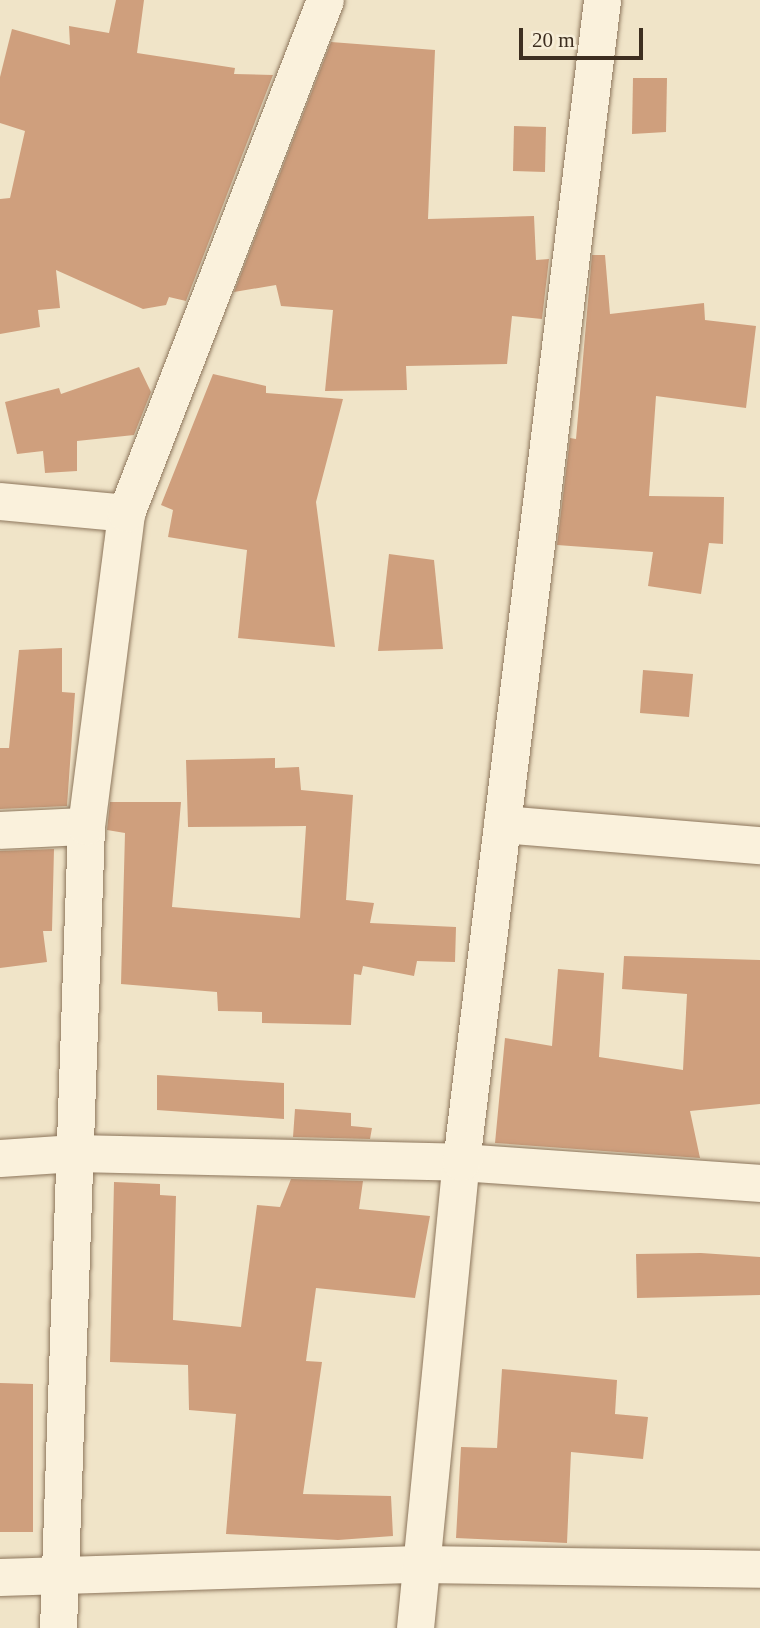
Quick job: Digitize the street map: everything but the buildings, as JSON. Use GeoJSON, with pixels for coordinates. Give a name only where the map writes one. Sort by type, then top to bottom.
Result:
{"type":"FeatureCollection","features":[{"type":"Feature","properties":{"kind":"street"},"geometry":{"type":"LineString","coordinates":[[58,1628],[86,826],[126,513],[325,0]]}},
{"type":"Feature","properties":{"kind":"street"},"geometry":{"type":"LineString","coordinates":[[415,1628],[418,1564],[461,1162],[602,0]]}},
{"type":"Feature","properties":{"kind":"street"},"geometry":{"type":"LineString","coordinates":[[0,501],[126,513]]}},
{"type":"Feature","properties":{"kind":"street"},"geometry":{"type":"LineString","coordinates":[[502,824],[760,845]]}},
{"type":"Feature","properties":{"kind":"street"},"geometry":{"type":"LineString","coordinates":[[0,830],[86,826]]}},
{"type":"Feature","properties":{"kind":"street"},"geometry":{"type":"LineString","coordinates":[[0,1158],[75,1153],[461,1162],[760,1184]]}},
{"type":"Feature","properties":{"kind":"street"},"geometry":{"type":"LineString","coordinates":[[0,1577],[418,1564],[760,1569]]}}]}
